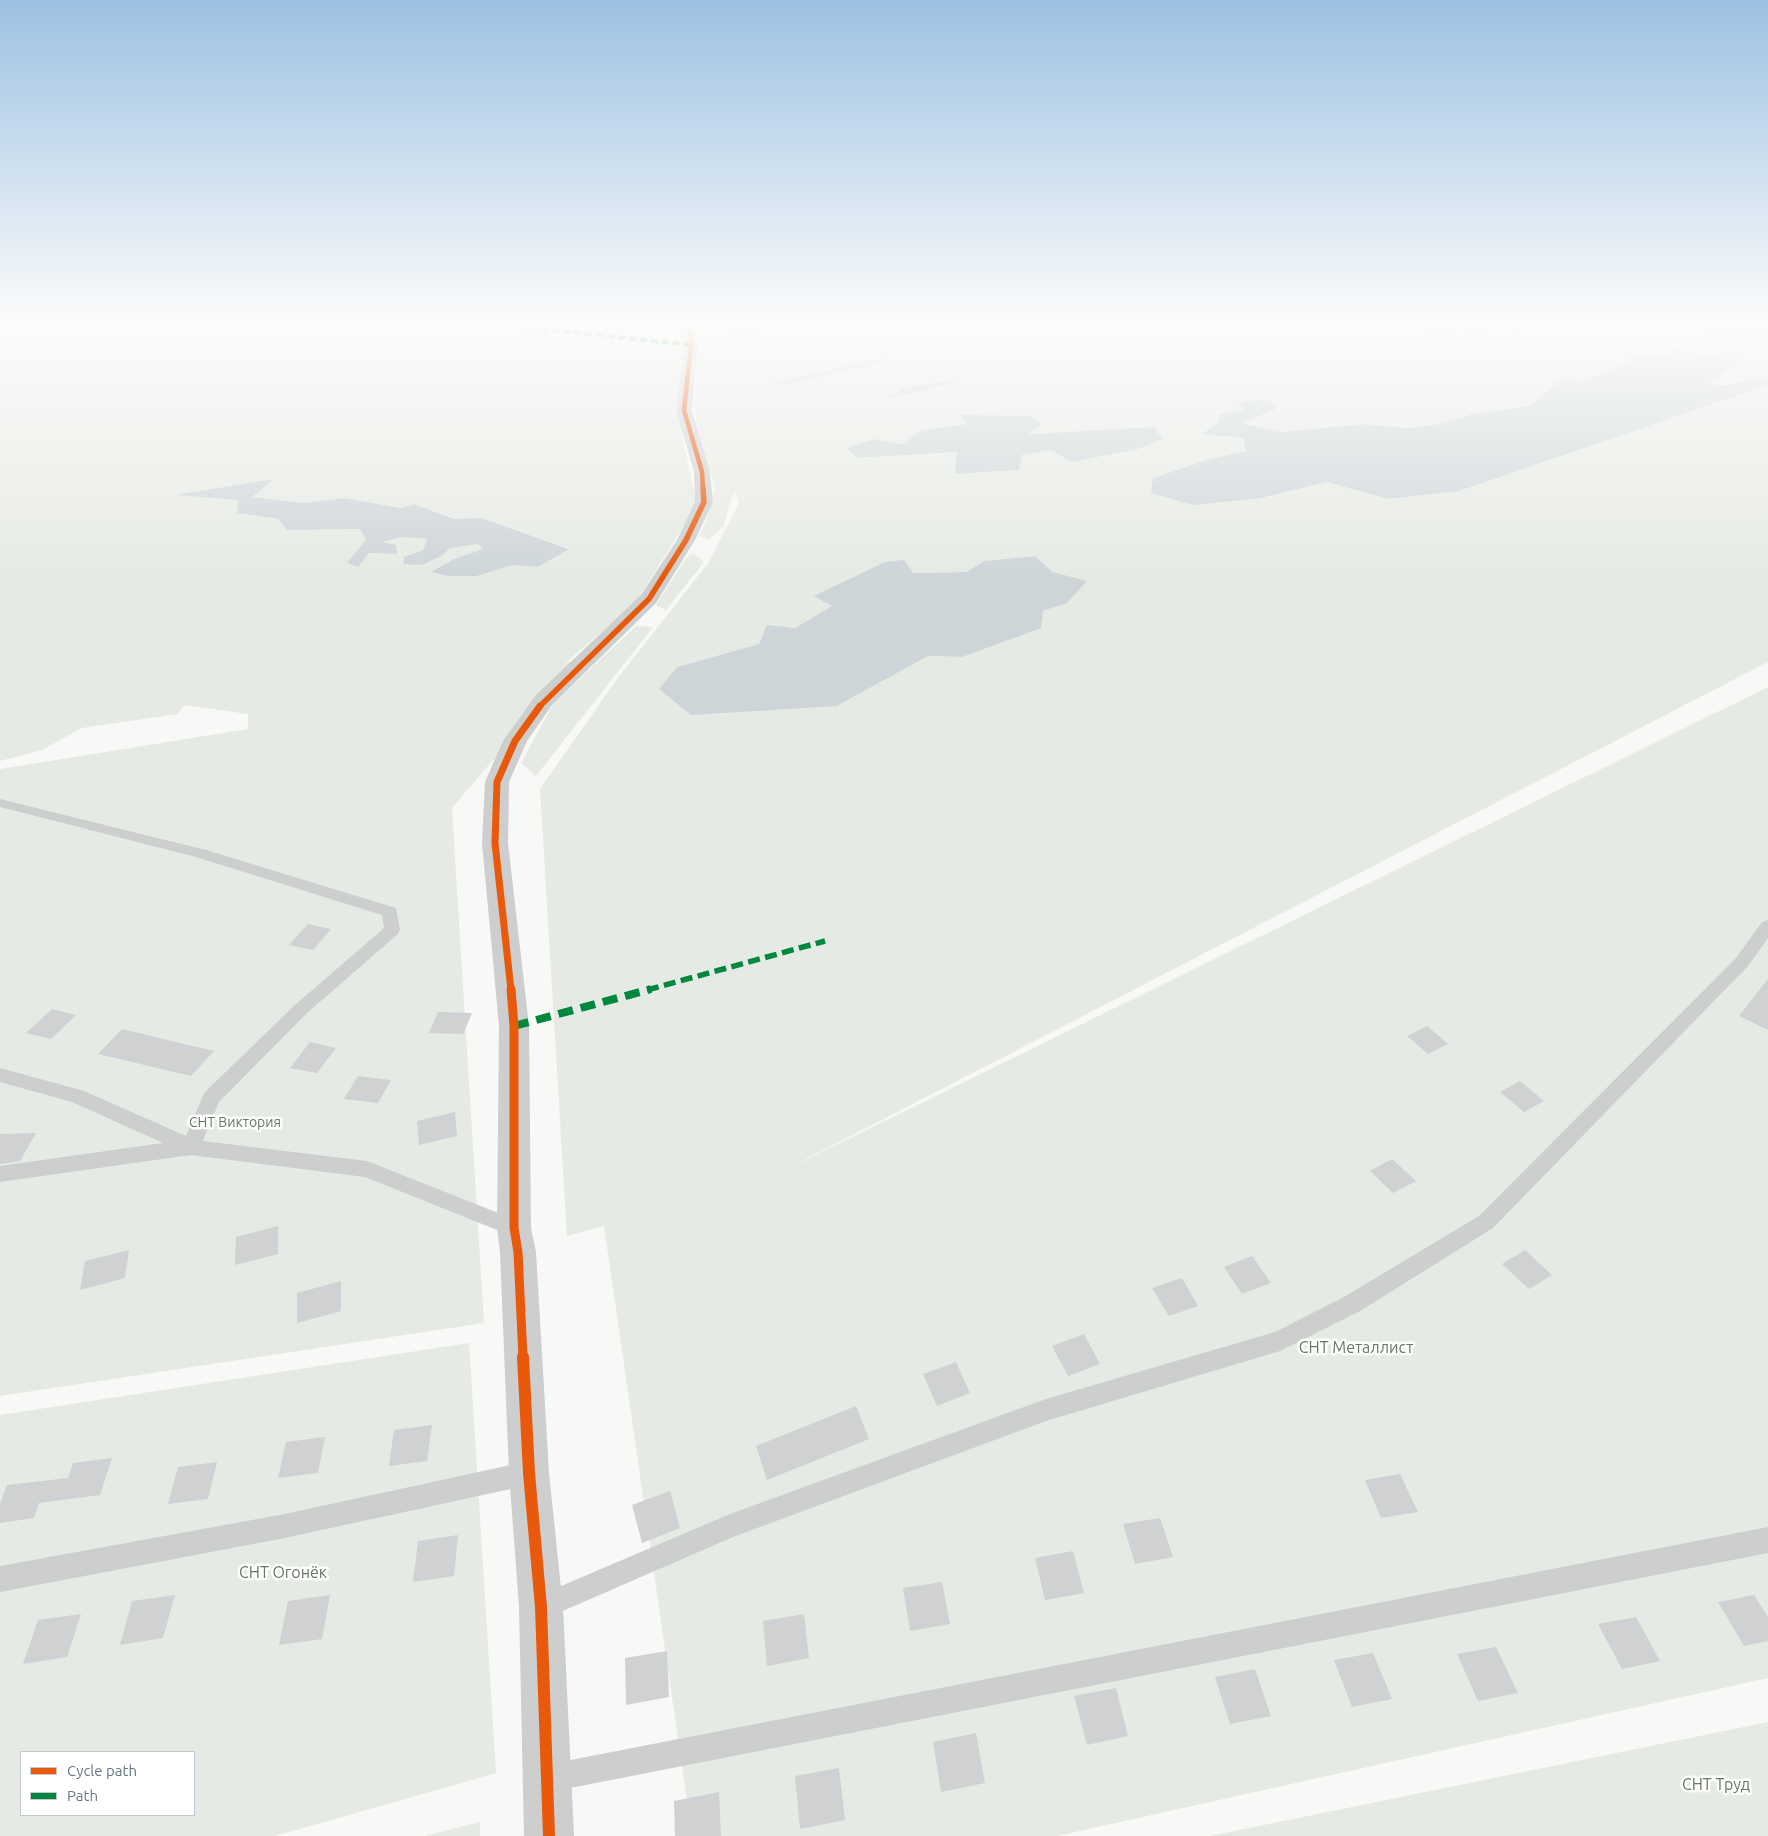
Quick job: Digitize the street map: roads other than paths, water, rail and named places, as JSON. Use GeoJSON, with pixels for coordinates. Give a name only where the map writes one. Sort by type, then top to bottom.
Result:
{"type":"FeatureCollection","features":[{"type":"Feature","properties":{"kind":"street"},"geometry":{"type":"LineString","coordinates":[[548,1836],[548,1778],[541,1607],[529,1473],[518,1252],[514,1228],[514,1026],[507,944],[495,843],[497,782],[515,741],[544,700],[649,599],[686,540],[704,502],[702,472],[684,407]]}},
{"type":"Feature","properties":{"kind":"lane"},"geometry":{"type":"LineString","coordinates":[[0,803],[201,853],[390,912],[392,930],[301,1009],[211,1098],[191,1147]]}},
{"type":"Feature","properties":{"kind":"lane"},"geometry":{"type":"LineString","coordinates":[[541,1607],[730,1526],[1046,1410],[1280,1341],[1352,1304],[1486,1222],[1742,962],[1768,926]]}},
{"type":"Feature","properties":{"kind":"lane"},"geometry":{"type":"LineString","coordinates":[[0,1075],[77,1096],[191,1147]]}},
{"type":"Feature","properties":{"kind":"lane"},"geometry":{"type":"LineString","coordinates":[[0,1174],[191,1147],[367,1169],[514,1228]]}},
{"type":"Feature","properties":{"kind":"lane"},"geometry":{"type":"LineString","coordinates":[[0,1579],[285,1526],[529,1473]]}},
{"type":"Feature","properties":{"kind":"lane"},"geometry":{"type":"LineString","coordinates":[[548,1778],[1768,1540]]}},
{"type":"Feature","properties":{"kind":"park label","name":"СНТ Виктория"},"geometry":{"type":"Point","coordinates":[235,1122]}},
{"type":"Feature","properties":{"kind":"park label","name":"СНТ Металлист"},"geometry":{"type":"Point","coordinates":[1356,1348]}},
{"type":"Feature","properties":{"kind":"park label","name":"СНТ Огонёк"},"geometry":{"type":"Point","coordinates":[283,1573]}},
{"type":"Feature","properties":{"kind":"park label","name":"СНТ Труд"},"geometry":{"type":"Point","coordinates":[1716,1785]}}]}
